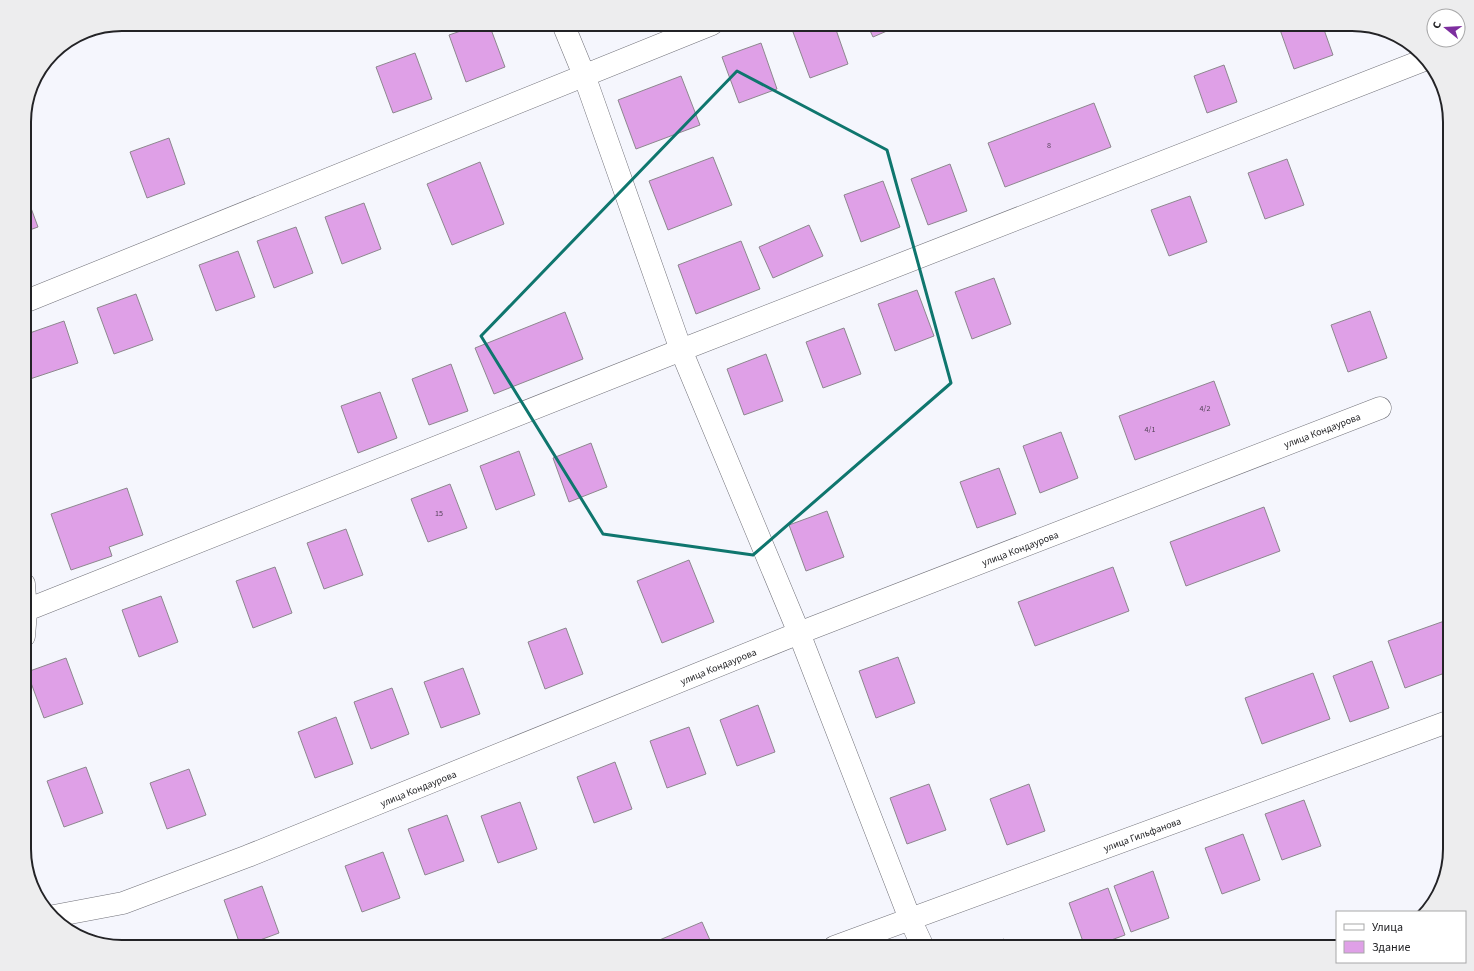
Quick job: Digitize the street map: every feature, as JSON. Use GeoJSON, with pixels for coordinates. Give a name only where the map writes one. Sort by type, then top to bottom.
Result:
{"type":"FeatureCollection","features":[{"type":"Feature","properties":{"kind":"street"},"geometry":{"type":"LineString","coordinates":[[566,31],[584,74],[681,350],[800,633],[910,919],[920,940]]}},
{"type":"Feature","properties":{"kind":"street"},"geometry":{"type":"LineString","coordinates":[[31,299],[584,74],[694,31]]}},
{"type":"Feature","properties":{"kind":"street"},"geometry":{"type":"LineString","coordinates":[[31,610],[681,350],[1420,62]]}},
{"type":"Feature","properties":{"kind":"street","name":"улица Кондаурова"},"geometry":{"type":"LineString","coordinates":[[60,915],[123,903],[248,856],[800,633],[1380,408]]}},
{"type":"Feature","properties":{"kind":"street","name":"улица Гильфанова"},"geometry":{"type":"LineString","coordinates":[[853,940],[1443,724]]}},
{"type":"Feature","properties":{"kind":"highlighted area"},"geometry":{"type":"Polygon","coordinates":[[[737,71],[887,150],[951,383],[753,555],[603,534],[481,336],[737,71]]]}},
{"type":"Feature","properties":{"kind":"building"},"geometry":{"type":"Polygon","coordinates":[[[461,31],[492,31],[505,67],[466,82],[449,35],[461,31]]]}},
{"type":"Feature","properties":{"kind":"building"},"geometry":{"type":"Polygon","coordinates":[[[836,31],[848,64],[810,78],[793,32],[836,31]]]}},
{"type":"Feature","properties":{"kind":"building"},"geometry":{"type":"Polygon","coordinates":[[[870,31],[887,31],[873,37],[870,31]]]}},
{"type":"Feature","properties":{"kind":"building"},"geometry":{"type":"Polygon","coordinates":[[[1280,31],[1324,31],[1333,55],[1294,69],[1280,31]]]}},
{"type":"Feature","properties":{"kind":"building"},"geometry":{"type":"Polygon","coordinates":[[[761,43],[777,89],[739,103],[722,57],[761,43]]]}},
{"type":"Feature","properties":{"kind":"building"},"geometry":{"type":"Polygon","coordinates":[[[415,53],[432,99],[393,113],[376,67],[415,53]]]}},
{"type":"Feature","properties":{"kind":"building"},"geometry":{"type":"Polygon","coordinates":[[[1224,65],[1237,102],[1207,113],[1194,76],[1224,65]]]}},
{"type":"Feature","properties":{"kind":"building"},"geometry":{"type":"Polygon","coordinates":[[[681,76],[700,125],[636,149],[618,100],[681,76]]]}},
{"type":"Feature","properties":{"kind":"building"},"geometry":{"type":"Polygon","coordinates":[[[1094,103],[1111,147],[1005,187],[988,143],[1094,103]]]}},
{"type":"Feature","properties":{"kind":"building"},"geometry":{"type":"Polygon","coordinates":[[[169,138],[185,184],[147,198],[130,152],[169,138]]]}},
{"type":"Feature","properties":{"kind":"building"},"geometry":{"type":"Polygon","coordinates":[[[713,157],[732,205],[668,230],[649,181],[713,157]]]}},
{"type":"Feature","properties":{"kind":"building"},"geometry":{"type":"Polygon","coordinates":[[[1287,159],[1304,205],[1265,219],[1248,173],[1287,159]]]}},
{"type":"Feature","properties":{"kind":"building"},"geometry":{"type":"Polygon","coordinates":[[[480,162],[504,224],[452,245],[427,184],[480,162]]]}},
{"type":"Feature","properties":{"kind":"building"},"geometry":{"type":"Polygon","coordinates":[[[950,164],[967,211],[928,225],[911,179],[950,164]]]}},
{"type":"Feature","properties":{"kind":"building"},"geometry":{"type":"Polygon","coordinates":[[[883,181],[900,227],[861,242],[844,195],[883,181]]]}},
{"type":"Feature","properties":{"kind":"building"},"geometry":{"type":"Polygon","coordinates":[[[1190,196],[1207,242],[1169,256],[1151,210],[1190,196]]]}},
{"type":"Feature","properties":{"kind":"building"},"geometry":{"type":"Polygon","coordinates":[[[364,203],[381,249],[342,264],[325,217],[364,203]]]}},
{"type":"Feature","properties":{"kind":"building"},"geometry":{"type":"Polygon","coordinates":[[[31,208],[38,227],[31,230],[31,208]]]}},
{"type":"Feature","properties":{"kind":"building"},"geometry":{"type":"Polygon","coordinates":[[[809,225],[823,256],[773,278],[759,247],[809,225]]]}},
{"type":"Feature","properties":{"kind":"building"},"geometry":{"type":"Polygon","coordinates":[[[296,227],[313,273],[274,288],[257,241],[296,227]]]}},
{"type":"Feature","properties":{"kind":"building"},"geometry":{"type":"Polygon","coordinates":[[[741,241],[760,289],[696,314],[678,265],[741,241]]]}},
{"type":"Feature","properties":{"kind":"building"},"geometry":{"type":"Polygon","coordinates":[[[238,251],[255,297],[216,311],[199,265],[238,251]]]}},
{"type":"Feature","properties":{"kind":"building"},"geometry":{"type":"Polygon","coordinates":[[[994,278],[1011,324],[972,339],[955,292],[994,278]]]}},
{"type":"Feature","properties":{"kind":"building"},"geometry":{"type":"Polygon","coordinates":[[[917,290],[934,336],[895,351],[878,304],[917,290]]]}},
{"type":"Feature","properties":{"kind":"building"},"geometry":{"type":"Polygon","coordinates":[[[136,294],[153,340],[114,354],[97,308],[136,294]]]}},
{"type":"Feature","properties":{"kind":"building"},"geometry":{"type":"Polygon","coordinates":[[[1370,311],[1387,358],[1348,372],[1331,325],[1370,311]]]}},
{"type":"Feature","properties":{"kind":"building"},"geometry":{"type":"Polygon","coordinates":[[[565,312],[583,359],[494,394],[475,348],[565,312]]]}},
{"type":"Feature","properties":{"kind":"building"},"geometry":{"type":"Polygon","coordinates":[[[64,321],[78,363],[31,379],[31,333],[64,321]]]}},
{"type":"Feature","properties":{"kind":"building"},"geometry":{"type":"Polygon","coordinates":[[[844,328],[861,374],[823,388],[806,342],[844,328]]]}},
{"type":"Feature","properties":{"kind":"building"},"geometry":{"type":"Polygon","coordinates":[[[766,354],[783,401],[744,415],[727,369],[766,354]]]}},
{"type":"Feature","properties":{"kind":"building"},"geometry":{"type":"Polygon","coordinates":[[[451,364],[468,411],[429,425],[412,379],[451,364]]]}},
{"type":"Feature","properties":{"kind":"building"},"geometry":{"type":"Polygon","coordinates":[[[1214,381],[1230,425],[1135,460],[1119,416],[1214,381]]]}},
{"type":"Feature","properties":{"kind":"building"},"geometry":{"type":"Polygon","coordinates":[[[380,392],[397,438],[358,453],[341,406],[380,392]]]}},
{"type":"Feature","properties":{"kind":"building"},"geometry":{"type":"Polygon","coordinates":[[[1061,432],[1078,478],[1040,493],[1023,446],[1061,432]]]}},
{"type":"Feature","properties":{"kind":"building"},"geometry":{"type":"Polygon","coordinates":[[[591,443],[607,487],[569,502],[553,458],[591,443]]]}},
{"type":"Feature","properties":{"kind":"building"},"geometry":{"type":"Polygon","coordinates":[[[519,451],[535,495],[496,510],[480,466],[519,451]]]}},
{"type":"Feature","properties":{"kind":"building"},"geometry":{"type":"Polygon","coordinates":[[[999,468],[1016,514],[977,528],[960,482],[999,468]]]}},
{"type":"Feature","properties":{"kind":"building"},"geometry":{"type":"Polygon","coordinates":[[[450,484],[467,528],[428,542],[411,499],[450,484]]]}},
{"type":"Feature","properties":{"kind":"building"},"geometry":{"type":"Polygon","coordinates":[[[127,488],[143,535],[109,547],[112,556],[71,570],[51,514],[127,488]]]}},
{"type":"Feature","properties":{"kind":"building"},"geometry":{"type":"Polygon","coordinates":[[[1264,507],[1280,551],[1186,586],[1170,542],[1264,507]]]}},
{"type":"Feature","properties":{"kind":"building"},"geometry":{"type":"Polygon","coordinates":[[[827,511],[844,557],[806,571],[789,525],[827,511]]]}},
{"type":"Feature","properties":{"kind":"building"},"geometry":{"type":"Polygon","coordinates":[[[346,529],[363,575],[324,589],[307,543],[346,529]]]}},
{"type":"Feature","properties":{"kind":"building"},"geometry":{"type":"Polygon","coordinates":[[[689,560],[714,622],[662,643],[637,581],[689,560]]]}},
{"type":"Feature","properties":{"kind":"building"},"geometry":{"type":"Polygon","coordinates":[[[275,567],[292,613],[253,628],[236,581],[275,567]]]}},
{"type":"Feature","properties":{"kind":"building"},"geometry":{"type":"Polygon","coordinates":[[[1113,567],[1129,611],[1035,646],[1018,602],[1113,567]]]}},
{"type":"Feature","properties":{"kind":"building"},"geometry":{"type":"Polygon","coordinates":[[[161,596],[178,642],[139,657],[122,610],[161,596]]]}},
{"type":"Feature","properties":{"kind":"building"},"geometry":{"type":"Polygon","coordinates":[[[1443,621],[1443,674],[1405,688],[1388,641],[1443,621]]]}},
{"type":"Feature","properties":{"kind":"building"},"geometry":{"type":"Polygon","coordinates":[[[566,628],[583,674],[545,689],[528,642],[566,628]]]}},
{"type":"Feature","properties":{"kind":"building"},"geometry":{"type":"Polygon","coordinates":[[[898,657],[915,703],[876,718],[859,671],[898,657]]]}},
{"type":"Feature","properties":{"kind":"building"},"geometry":{"type":"Polygon","coordinates":[[[66,658],[83,704],[44,718],[31,683],[31,671],[66,658]]]}},
{"type":"Feature","properties":{"kind":"building"},"geometry":{"type":"Polygon","coordinates":[[[1372,661],[1389,708],[1350,722],[1333,676],[1372,661]]]}},
{"type":"Feature","properties":{"kind":"building"},"geometry":{"type":"Polygon","coordinates":[[[463,668],[480,714],[441,728],[424,682],[463,668]]]}},
{"type":"Feature","properties":{"kind":"building"},"geometry":{"type":"Polygon","coordinates":[[[1313,673],[1330,719],[1262,744],[1245,698],[1313,673]]]}},
{"type":"Feature","properties":{"kind":"building"},"geometry":{"type":"Polygon","coordinates":[[[392,688],[409,734],[371,749],[354,702],[392,688]]]}},
{"type":"Feature","properties":{"kind":"building"},"geometry":{"type":"Polygon","coordinates":[[[758,705],[775,752],[737,766],[720,720],[758,705]]]}},
{"type":"Feature","properties":{"kind":"building"},"geometry":{"type":"Polygon","coordinates":[[[336,717],[353,764],[315,778],[298,732],[336,717]]]}},
{"type":"Feature","properties":{"kind":"building"},"geometry":{"type":"Polygon","coordinates":[[[689,727],[706,774],[667,788],[650,741],[689,727]]]}},
{"type":"Feature","properties":{"kind":"building"},"geometry":{"type":"Polygon","coordinates":[[[615,762],[632,809],[594,823],[577,777],[615,762]]]}},
{"type":"Feature","properties":{"kind":"building"},"geometry":{"type":"Polygon","coordinates":[[[86,767],[103,813],[64,827],[47,781],[86,767]]]}},
{"type":"Feature","properties":{"kind":"building"},"geometry":{"type":"Polygon","coordinates":[[[189,769],[206,815],[167,829],[150,783],[189,769]]]}},
{"type":"Feature","properties":{"kind":"building"},"geometry":{"type":"Polygon","coordinates":[[[929,784],[946,830],[907,844],[890,798],[929,784]]]}},
{"type":"Feature","properties":{"kind":"building"},"geometry":{"type":"Polygon","coordinates":[[[1029,784],[1045,831],[1007,845],[990,799],[1029,784]]]}},
{"type":"Feature","properties":{"kind":"building"},"geometry":{"type":"Polygon","coordinates":[[[1304,800],[1321,846],[1282,860],[1265,814],[1304,800]]]}},
{"type":"Feature","properties":{"kind":"building"},"geometry":{"type":"Polygon","coordinates":[[[520,802],[537,849],[498,863],[481,816],[520,802]]]}},
{"type":"Feature","properties":{"kind":"building"},"geometry":{"type":"Polygon","coordinates":[[[447,815],[464,861],[425,875],[408,829],[447,815]]]}},
{"type":"Feature","properties":{"kind":"building"},"geometry":{"type":"Polygon","coordinates":[[[1243,834],[1260,880],[1222,894],[1205,848],[1243,834]]]}},
{"type":"Feature","properties":{"kind":"building"},"geometry":{"type":"Polygon","coordinates":[[[383,852],[400,898],[362,912],[345,866],[383,852]]]}},
{"type":"Feature","properties":{"kind":"building"},"geometry":{"type":"Polygon","coordinates":[[[1153,871],[1169,918],[1131,932],[1114,886],[1153,871]]]}},
{"type":"Feature","properties":{"kind":"building"},"geometry":{"type":"Polygon","coordinates":[[[262,886],[279,933],[260,940],[238,940],[224,900],[262,886]]]}},
{"type":"Feature","properties":{"kind":"building"},"geometry":{"type":"Polygon","coordinates":[[[1108,888],[1125,935],[1111,940],[1082,940],[1069,903],[1108,888]]]}},
{"type":"Feature","properties":{"kind":"building"},"geometry":{"type":"Polygon","coordinates":[[[702,922],[710,940],[659,940],[702,922]]]}}]}
